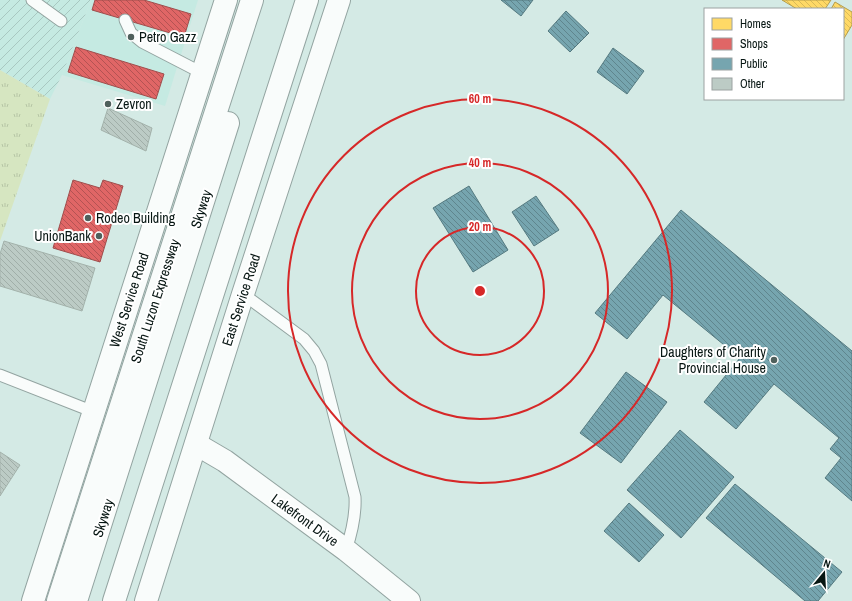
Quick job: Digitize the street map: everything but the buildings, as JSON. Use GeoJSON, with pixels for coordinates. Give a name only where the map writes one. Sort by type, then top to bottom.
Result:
{"type":"FeatureCollection","features":[{"type":"Feature","properties":{"kind":"main road","name":"West Service Road"},"geometry":{"type":"LineString","coordinates":[[33,601],[226,0]]}},
{"type":"Feature","properties":{"kind":"main road","name":"South Luzon Expressway"},"geometry":{"type":"LineString","coordinates":[[58,601],[252,0]]}},
{"type":"Feature","properties":{"kind":"main road","name":"Skyway"},"geometry":{"type":"LineString","coordinates":[[76,601],[267,0]]}},
{"type":"Feature","properties":{"kind":"main road","name":"Skyway"},"geometry":{"type":"LineString","coordinates":[[102,601],[292,0]]}},
{"type":"Feature","properties":{"kind":"main road"},"geometry":{"type":"LineString","coordinates":[[114,601],[307,0]]}},
{"type":"Feature","properties":{"kind":"main road","name":"East Service Road"},"geometry":{"type":"LineString","coordinates":[[146,601],[338,0]]}},
{"type":"Feature","properties":{"kind":"main road","name":"Lakefront Drive"},"geometry":{"type":"LineString","coordinates":[[196,444],[225,461],[346,550],[409,601]]}},
{"type":"Feature","properties":{"kind":"lane"},"geometry":{"type":"LineString","coordinates":[[32,0],[61,21]]}},
{"type":"Feature","properties":{"kind":"lane"},"geometry":{"type":"LineString","coordinates":[[125,20],[132,33],[142,42],[202,73]]}},
{"type":"Feature","properties":{"kind":"lane"},"geometry":{"type":"LineString","coordinates":[[243,294],[304,339],[314,351],[321,364],[355,497],[356,508],[354,527],[346,550]]}},
{"type":"Feature","properties":{"kind":"lane"},"geometry":{"type":"LineString","coordinates":[[0,375],[94,412]]}},
{"type":"Feature","properties":{"kind":"shaded area"},"geometry":{"type":"Polygon","coordinates":[[[0,0],[91,0],[62,75],[50,99],[0,70],[0,0]]]}},
{"type":"Feature","properties":{"kind":"shaded area","name":"Petro Gazz"},"geometry":{"type":"Polygon","coordinates":[[[91,0],[198,0],[165,106],[62,75],[91,0]]]}},
{"type":"Feature","properties":{"kind":"green space"},"geometry":{"type":"Polygon","coordinates":[[[0,70],[50,99],[0,241],[0,70]]]}},
{"type":"Feature","properties":{"kind":"place","name":"Petro Gazz"},"geometry":{"type":"Point","coordinates":[131,37]}},
{"type":"Feature","properties":{"kind":"place","name":"Zevron"},"geometry":{"type":"Point","coordinates":[108,104]}},
{"type":"Feature","properties":{"kind":"place","name":"Rodeo Building"},"geometry":{"type":"Point","coordinates":[88,218]}},
{"type":"Feature","properties":{"kind":"place","name":"UnionBank"},"geometry":{"type":"Point","coordinates":[99,236]}},
{"type":"Feature","properties":{"kind":"place","name":"Daughters of Charity Provincial House"},"geometry":{"type":"Point","coordinates":[774,360]}}]}
